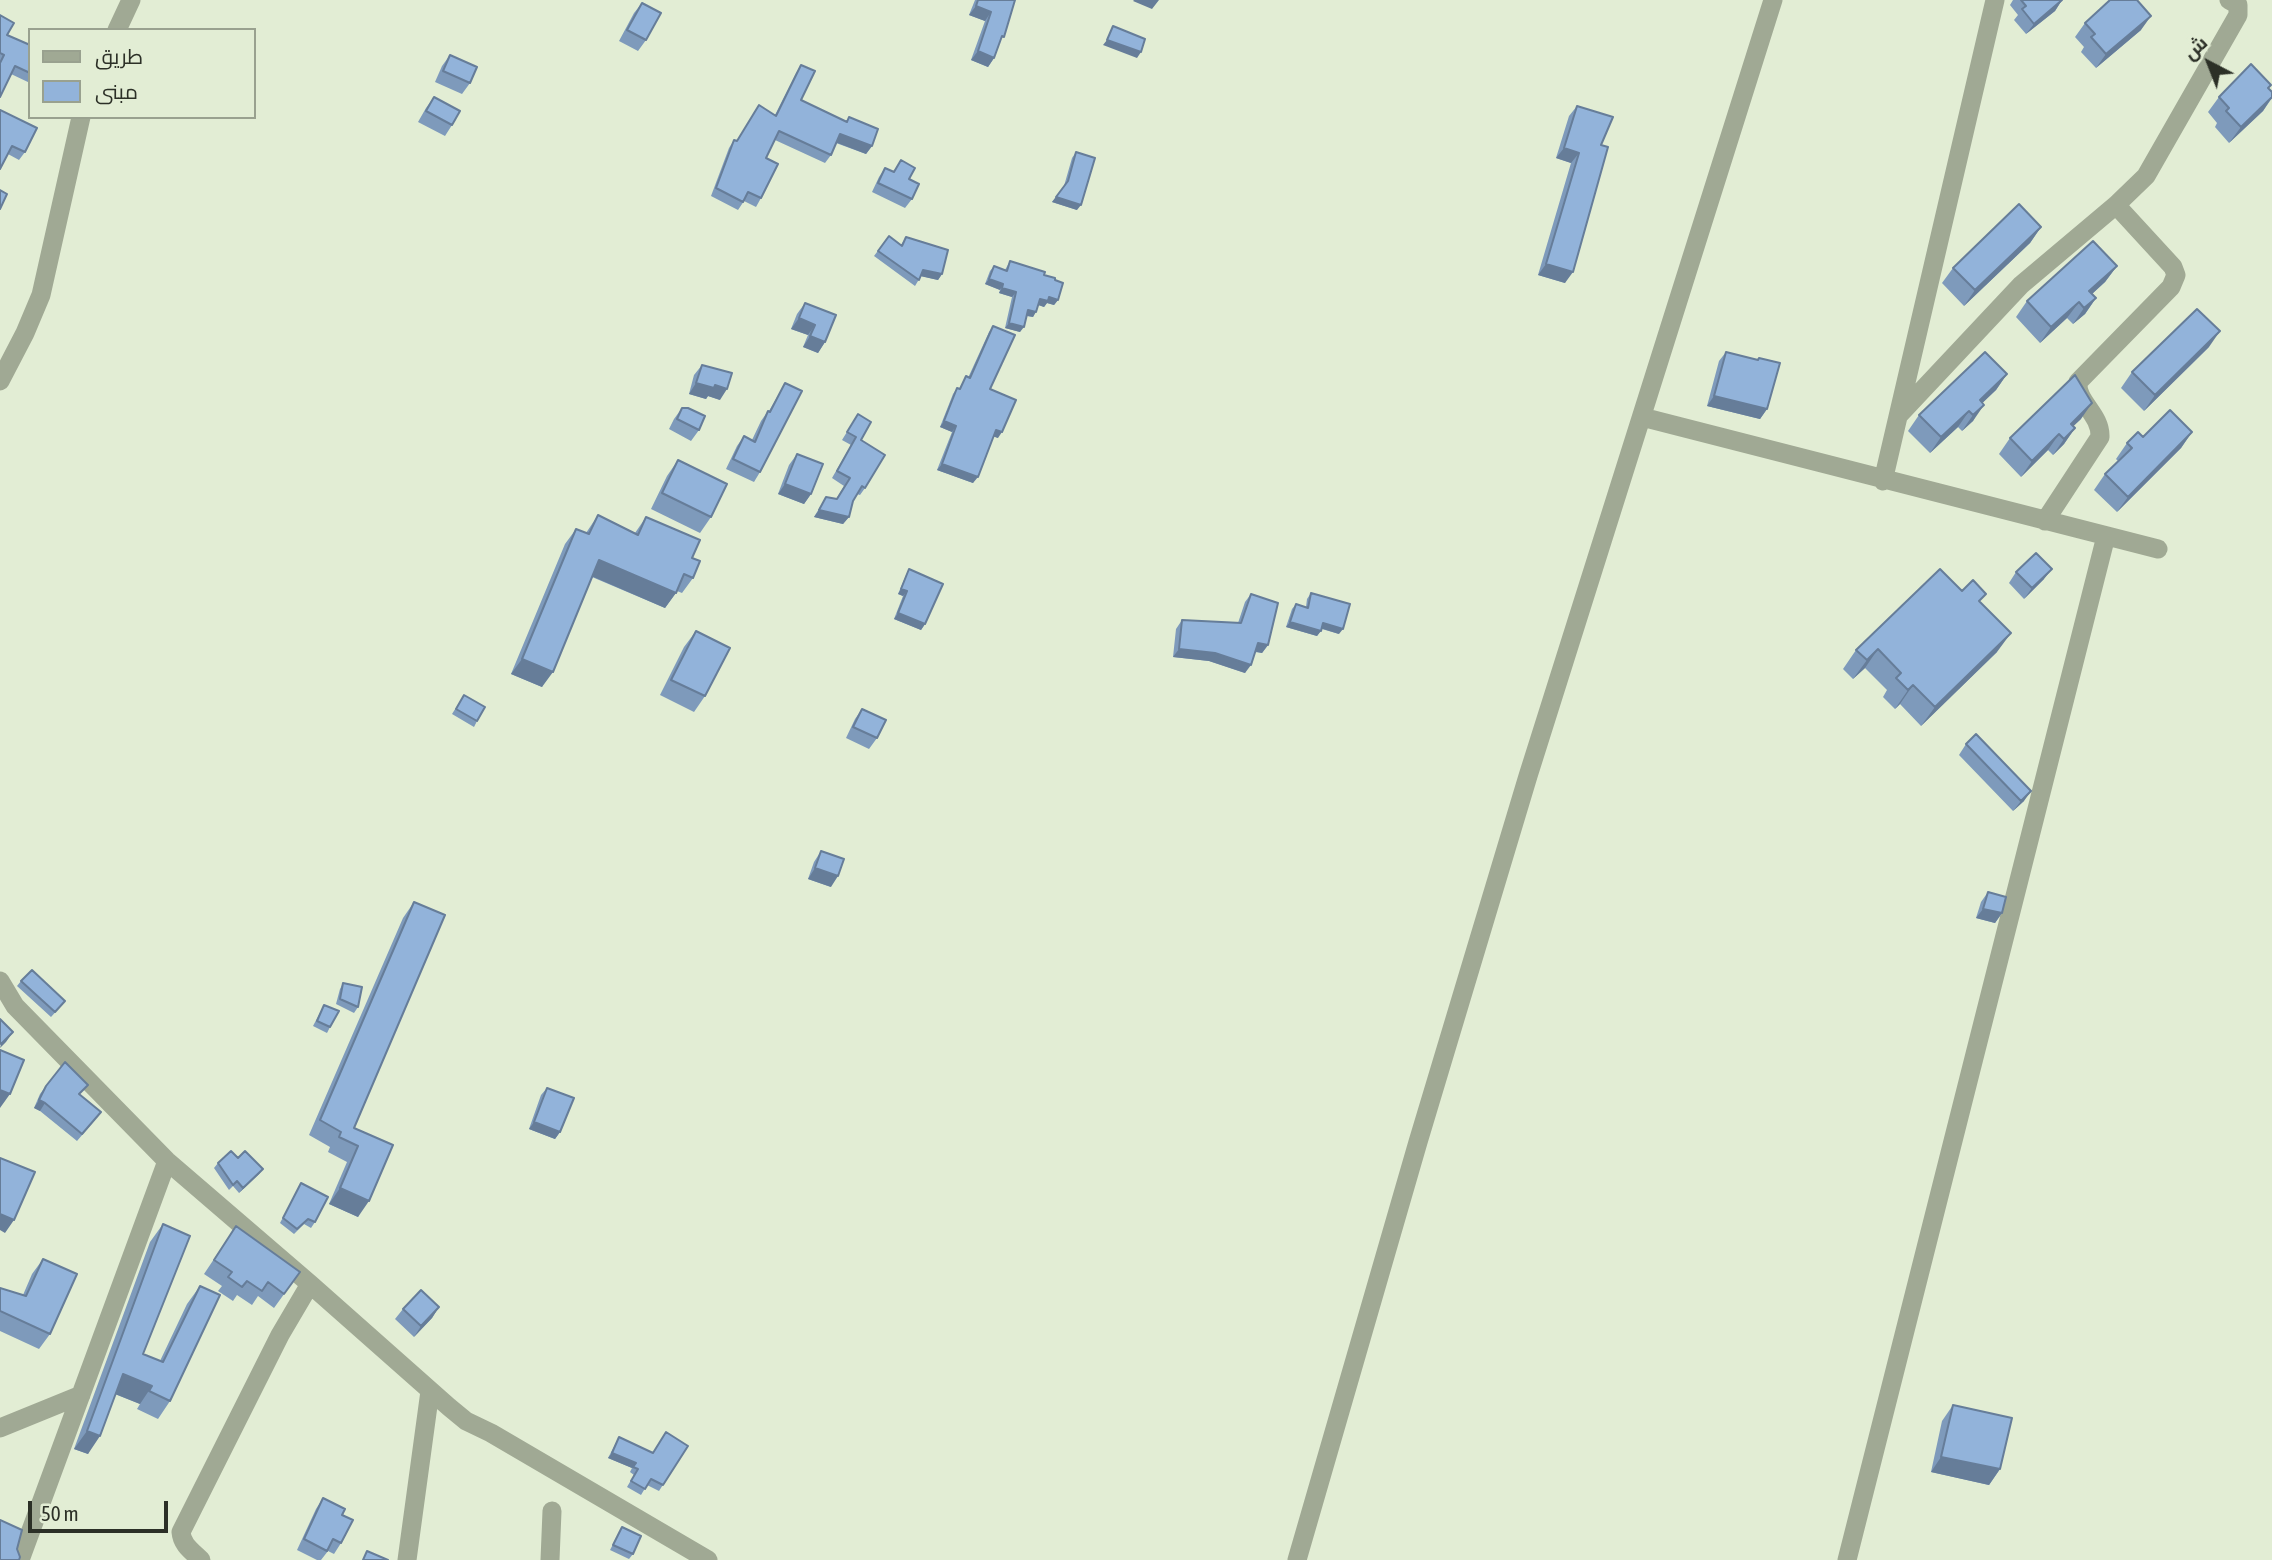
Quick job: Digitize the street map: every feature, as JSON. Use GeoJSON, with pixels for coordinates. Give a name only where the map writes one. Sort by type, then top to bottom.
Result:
{"type":"FeatureCollection","features":[{"type":"Feature","properties":{"kind":"street"},"geometry":{"type":"LineString","coordinates":[[118,28],[131,0]]}},
{"type":"Feature","properties":{"kind":"street"},"geometry":{"type":"LineString","coordinates":[[1297,1560],[1437,1077],[1584,593],[1773,0]]}},
{"type":"Feature","properties":{"kind":"street"},"geometry":{"type":"LineString","coordinates":[[1883,481],[1995,0]]}},
{"type":"Feature","properties":{"kind":"street"},"geometry":{"type":"LineString","coordinates":[[1899,416],[2021,285],[2116,205],[2146,176],[2238,15],[2238,5],[2229,0]]}},
{"type":"Feature","properties":{"kind":"street"},"geometry":{"type":"LineString","coordinates":[[0,381],[41,295],[81,119]]}},
{"type":"Feature","properties":{"kind":"street"},"geometry":{"type":"LineString","coordinates":[[2046,521],[2100,437],[2101,426],[2077,390],[2078,382],[2171,287],[2176,275],[2174,267],[2116,205]]}},
{"type":"Feature","properties":{"kind":"street"},"geometry":{"type":"LineString","coordinates":[[1642,417],[1883,481],[2158,549]]}},
{"type":"Feature","properties":{"kind":"street"},"geometry":{"type":"LineString","coordinates":[[1847,1560],[2106,536]]}},
{"type":"Feature","properties":{"kind":"street"},"geometry":{"type":"LineString","coordinates":[[0,981],[15,1006],[167,1161],[466,1421],[708,1560]]}},
{"type":"Feature","properties":{"kind":"street"},"geometry":{"type":"LineString","coordinates":[[20,1560],[167,1161]]}},
{"type":"Feature","properties":{"kind":"street"},"geometry":{"type":"LineString","coordinates":[[201,1560],[185,1545],[181,1532],[280,1335],[310,1284]]}},
{"type":"Feature","properties":{"kind":"street"},"geometry":{"type":"LineString","coordinates":[[407,1560],[430,1391]]}},
{"type":"Feature","properties":{"kind":"street"},"geometry":{"type":"LineString","coordinates":[[0,1428],[81,1395]]}},
{"type":"Feature","properties":{"kind":"street"},"geometry":{"type":"LineString","coordinates":[[550,1560],[551,1511]]}},
{"type":"Feature","properties":{"kind":"building"},"geometry":{"type":"Polygon","coordinates":[[[978,0],[1015,0],[1004,37],[1002,36],[994,58],[978,51],[991,12],[976,6],[978,0]]]}},
{"type":"Feature","properties":{"kind":"building"},"geometry":{"type":"Polygon","coordinates":[[[2021,0],[2062,0],[2034,24],[2022,9],[2026,6],[2021,0]]]}},
{"type":"Feature","properties":{"kind":"building"},"geometry":{"type":"Polygon","coordinates":[[[2110,0],[2137,0],[2151,16],[2106,54],[2091,37],[2095,34],[2085,23],[2110,0]]]}},
{"type":"Feature","properties":{"kind":"building"},"geometry":{"type":"Polygon","coordinates":[[[642,3],[661,13],[646,40],[627,30],[642,3]]]}},
{"type":"Feature","properties":{"kind":"building"},"geometry":{"type":"Polygon","coordinates":[[[0,15],[14,23],[7,35],[28,44],[28,72],[15,66],[0,97],[0,63],[4,55],[0,53],[0,15]]]}},
{"type":"Feature","properties":{"kind":"building"},"geometry":{"type":"Polygon","coordinates":[[[1113,26],[1145,39],[1141,52],[1107,40],[1113,26]]]}},
{"type":"Feature","properties":{"kind":"building"},"geometry":{"type":"Polygon","coordinates":[[[450,55],[477,67],[470,83],[443,71],[450,55]]]}},
{"type":"Feature","properties":{"kind":"building"},"geometry":{"type":"Polygon","coordinates":[[[2251,64],[2271,85],[2268,88],[2272,97],[2241,127],[2226,111],[2229,108],[2219,97],[2251,64]]]}},
{"type":"Feature","properties":{"kind":"building"},"geometry":{"type":"Polygon","coordinates":[[[801,65],[815,71],[801,100],[847,122],[849,117],[878,129],[872,146],[840,134],[831,155],[779,131],[766,158],[778,164],[761,198],[748,192],[743,202],[716,188],[734,140],[737,141],[759,105],[776,116],[801,65]]]}},
{"type":"Feature","properties":{"kind":"building"},"geometry":{"type":"Polygon","coordinates":[[[434,97],[460,111],[452,125],[426,111],[434,97]]]}},
{"type":"Feature","properties":{"kind":"building"},"geometry":{"type":"Polygon","coordinates":[[[1577,106],[1613,117],[1601,145],[1608,147],[1573,272],[1546,264],[1579,153],[1564,148],[1577,106]]]}},
{"type":"Feature","properties":{"kind":"building"},"geometry":{"type":"Polygon","coordinates":[[[0,110],[37,128],[25,152],[12,146],[0,169],[0,110]]]}},
{"type":"Feature","properties":{"kind":"building"},"geometry":{"type":"Polygon","coordinates":[[[1076,152],[1095,158],[1081,205],[1056,197],[1068,181],[1076,152]]]}},
{"type":"Feature","properties":{"kind":"building"},"geometry":{"type":"Polygon","coordinates":[[[901,160],[915,168],[909,179],[919,184],[912,199],[878,183],[885,168],[894,172],[901,160]]]}},
{"type":"Feature","properties":{"kind":"building"},"geometry":{"type":"Polygon","coordinates":[[[0,190],[7,194],[0,209],[0,190]]]}},
{"type":"Feature","properties":{"kind":"building"},"geometry":{"type":"Polygon","coordinates":[[[2019,204],[2041,227],[1975,290],[1953,268],[2019,204]]]}},
{"type":"Feature","properties":{"kind":"building"},"geometry":{"type":"Polygon","coordinates":[[[889,236],[902,246],[906,237],[948,250],[942,274],[923,270],[919,280],[878,251],[889,236]]]}},
{"type":"Feature","properties":{"kind":"building"},"geometry":{"type":"Polygon","coordinates":[[[2093,241],[2117,266],[2089,291],[2096,298],[2084,308],[2079,302],[2051,327],[2027,301],[2093,241]]]}},
{"type":"Feature","properties":{"kind":"building"},"geometry":{"type":"Polygon","coordinates":[[[1010,261],[1045,272],[1044,275],[1063,283],[1058,300],[1049,297],[1048,301],[1040,299],[1036,312],[1028,310],[1024,327],[1009,323],[1016,292],[1002,288],[1003,284],[989,279],[994,266],[1007,271],[1010,261]]]}},
{"type":"Feature","properties":{"kind":"building"},"geometry":{"type":"Polygon","coordinates":[[[805,303],[836,315],[825,342],[810,336],[815,325],[799,318],[805,303]]]}},
{"type":"Feature","properties":{"kind":"building"},"geometry":{"type":"Polygon","coordinates":[[[2197,309],[2220,331],[2155,395],[2132,372],[2197,309]]]}},
{"type":"Feature","properties":{"kind":"building"},"geometry":{"type":"Polygon","coordinates":[[[993,326],[1015,335],[990,389],[1016,400],[1002,432],[996,430],[978,477],[942,464],[956,426],[944,421],[957,388],[960,389],[966,376],[970,378],[993,326]]]}},
{"type":"Feature","properties":{"kind":"building"},"geometry":{"type":"Polygon","coordinates":[[[1726,352],[1780,363],[1767,409],[1714,396],[1726,352]]]}},
{"type":"Feature","properties":{"kind":"building"},"geometry":{"type":"Polygon","coordinates":[[[1985,352],[2007,374],[1980,400],[1984,405],[1973,415],[1969,411],[1941,437],[1919,415],[1985,352]]]}},
{"type":"Feature","properties":{"kind":"building"},"geometry":{"type":"Polygon","coordinates":[[[702,365],[732,373],[727,389],[696,383],[702,365]]]}},
{"type":"Feature","properties":{"kind":"building"},"geometry":{"type":"Polygon","coordinates":[[[2075,375],[2092,403],[2071,424],[2075,428],[2064,439],[2059,434],[2032,461],[2010,438],[2075,375]]]}},
{"type":"Feature","properties":{"kind":"building"},"geometry":{"type":"Polygon","coordinates":[[[785,383],[802,391],[760,472],[733,459],[744,436],[755,442],[768,411],[770,412],[785,383]]]}},
{"type":"Feature","properties":{"kind":"building"},"geometry":{"type":"Polygon","coordinates":[[[682,408],[705,416],[699,430],[677,419],[682,408]]]}},
{"type":"Feature","properties":{"kind":"building"},"geometry":{"type":"Polygon","coordinates":[[[2170,410],[2192,432],[2128,497],[2105,474],[2132,448],[2127,443],[2138,432],[2143,437],[2170,410]]]}},
{"type":"Feature","properties":{"kind":"building"},"geometry":{"type":"Polygon","coordinates":[[[858,414],[871,422],[861,440],[885,455],[865,488],[862,486],[853,501],[849,517],[819,510],[826,497],[837,499],[850,478],[837,471],[856,437],[847,432],[858,414]]]}},
{"type":"Feature","properties":{"kind":"building"},"geometry":{"type":"Polygon","coordinates":[[[797,454],[823,464],[811,494],[785,484],[797,454]]]}},
{"type":"Feature","properties":{"kind":"building"},"geometry":{"type":"Polygon","coordinates":[[[678,460],[727,484],[711,517],[662,493],[678,460]]]}},
{"type":"Feature","properties":{"kind":"building"},"geometry":{"type":"Polygon","coordinates":[[[598,515],[638,535],[646,517],[700,540],[692,558],[700,561],[693,578],[684,574],[676,593],[599,560],[553,672],[522,659],[576,529],[589,534],[598,515]]]}},
{"type":"Feature","properties":{"kind":"building"},"geometry":{"type":"Polygon","coordinates":[[[2036,553],[2052,569],[2032,588],[2016,572],[2036,553]]]}},
{"type":"Feature","properties":{"kind":"building"},"geometry":{"type":"Polygon","coordinates":[[[909,569],[943,584],[925,624],[898,613],[907,591],[901,589],[909,569]]]}},
{"type":"Feature","properties":{"kind":"building"},"geometry":{"type":"Polygon","coordinates":[[[1940,569],[1962,591],[1973,580],[1986,594],[1979,601],[2011,633],[1935,707],[1913,685],[1908,690],[1896,678],[1901,673],[1878,649],[1867,660],[1856,650],[1940,569]]]}},
{"type":"Feature","properties":{"kind":"building"},"geometry":{"type":"Polygon","coordinates":[[[1311,593],[1350,604],[1343,629],[1323,623],[1321,631],[1290,622],[1296,604],[1308,608],[1311,593]]]}},
{"type":"Feature","properties":{"kind":"building"},"geometry":{"type":"Polygon","coordinates":[[[1251,594],[1278,603],[1268,645],[1258,643],[1251,665],[1215,653],[1179,649],[1182,620],[1241,623],[1251,594]]]}},
{"type":"Feature","properties":{"kind":"building"},"geometry":{"type":"Polygon","coordinates":[[[696,631],[730,648],[705,696],[671,680],[696,631]]]}},
{"type":"Feature","properties":{"kind":"building"},"geometry":{"type":"Polygon","coordinates":[[[464,695],[485,707],[477,721],[456,709],[464,695]]]}},
{"type":"Feature","properties":{"kind":"building"},"geometry":{"type":"Polygon","coordinates":[[[862,709],[886,720],[877,738],[853,727],[862,709]]]}},
{"type":"Feature","properties":{"kind":"building"},"geometry":{"type":"Polygon","coordinates":[[[1976,734],[2031,791],[2021,801],[1966,744],[1976,734]]]}},
{"type":"Feature","properties":{"kind":"building"},"geometry":{"type":"Polygon","coordinates":[[[821,851],[844,859],[838,876],[815,868],[821,851]]]}},
{"type":"Feature","properties":{"kind":"building"},"geometry":{"type":"Polygon","coordinates":[[[1988,892],[2006,897],[2002,913],[1983,909],[1988,892]]]}},
{"type":"Feature","properties":{"kind":"building"},"geometry":{"type":"Polygon","coordinates":[[[414,902],[445,915],[354,1128],[393,1145],[369,1201],[340,1188],[358,1146],[339,1137],[341,1132],[320,1120],[414,902]]]}},
{"type":"Feature","properties":{"kind":"building"},"geometry":{"type":"Polygon","coordinates":[[[32,970],[65,1001],[55,1012],[21,981],[32,970]]]}},
{"type":"Feature","properties":{"kind":"building"},"geometry":{"type":"Polygon","coordinates":[[[343,983],[362,987],[358,1007],[340,999],[343,983]]]}},
{"type":"Feature","properties":{"kind":"building"},"geometry":{"type":"Polygon","coordinates":[[[324,1005],[339,1011],[330,1027],[317,1021],[324,1005]]]}},
{"type":"Feature","properties":{"kind":"building"},"geometry":{"type":"Polygon","coordinates":[[[0,1019],[13,1032],[1,1044],[0,1042],[0,1019]]]}},
{"type":"Feature","properties":{"kind":"building"},"geometry":{"type":"Polygon","coordinates":[[[0,1050],[24,1060],[10,1094],[0,1090],[0,1050]]]}},
{"type":"Feature","properties":{"kind":"building"},"geometry":{"type":"Polygon","coordinates":[[[65,1062],[88,1085],[79,1094],[101,1112],[82,1134],[39,1100],[46,1086],[65,1062]]]}},
{"type":"Feature","properties":{"kind":"building"},"geometry":{"type":"Polygon","coordinates":[[[547,1088],[574,1098],[560,1132],[534,1122],[547,1088]]]}},
{"type":"Feature","properties":{"kind":"building"},"geometry":{"type":"Polygon","coordinates":[[[231,1151],[238,1158],[245,1151],[263,1169],[243,1188],[237,1181],[233,1185],[218,1163],[231,1151]]]}},
{"type":"Feature","properties":{"kind":"building"},"geometry":{"type":"Polygon","coordinates":[[[0,1158],[35,1172],[14,1220],[0,1214],[0,1158]]]}},
{"type":"Feature","properties":{"kind":"building"},"geometry":{"type":"Polygon","coordinates":[[[301,1183],[328,1197],[315,1222],[308,1219],[297,1229],[283,1218],[301,1183]]]}},
{"type":"Feature","properties":{"kind":"building"},"geometry":{"type":"Polygon","coordinates":[[[163,1224],[190,1236],[143,1354],[163,1362],[200,1286],[220,1295],[170,1401],[149,1391],[152,1386],[123,1374],[100,1436],[87,1431],[163,1224]]]}},
{"type":"Feature","properties":{"kind":"building"},"geometry":{"type":"Polygon","coordinates":[[[236,1226],[300,1272],[284,1294],[268,1282],[262,1291],[247,1281],[242,1287],[228,1277],[232,1272],[214,1260],[236,1226]]]}},
{"type":"Feature","properties":{"kind":"building"},"geometry":{"type":"Polygon","coordinates":[[[43,1259],[77,1274],[50,1334],[0,1311],[0,1288],[26,1296],[43,1259]]]}},
{"type":"Feature","properties":{"kind":"building"},"geometry":{"type":"Polygon","coordinates":[[[421,1290],[439,1307],[421,1326],[403,1309],[421,1290]]]}},
{"type":"Feature","properties":{"kind":"building"},"geometry":{"type":"Polygon","coordinates":[[[1953,1405],[2012,1418],[2000,1469],[1941,1457],[1953,1405]]]}},
{"type":"Feature","properties":{"kind":"building"},"geometry":{"type":"Polygon","coordinates":[[[666,1432],[688,1446],[663,1485],[651,1479],[645,1489],[631,1481],[638,1469],[633,1467],[636,1463],[612,1453],[619,1437],[653,1453],[666,1432]]]}},
{"type":"Feature","properties":{"kind":"building"},"geometry":{"type":"Polygon","coordinates":[[[323,1498],[345,1509],[342,1515],[353,1520],[341,1543],[333,1539],[327,1551],[304,1539],[323,1498]]]}},
{"type":"Feature","properties":{"kind":"building"},"geometry":{"type":"Polygon","coordinates":[[[0,1520],[22,1530],[17,1549],[19,1560],[0,1560],[0,1520]]]}},
{"type":"Feature","properties":{"kind":"building"},"geometry":{"type":"Polygon","coordinates":[[[622,1527],[641,1536],[633,1554],[613,1545],[622,1527]]]}},
{"type":"Feature","properties":{"kind":"building"},"geometry":{"type":"Polygon","coordinates":[[[367,1551],[388,1560],[363,1560],[367,1551]]]}}]}
